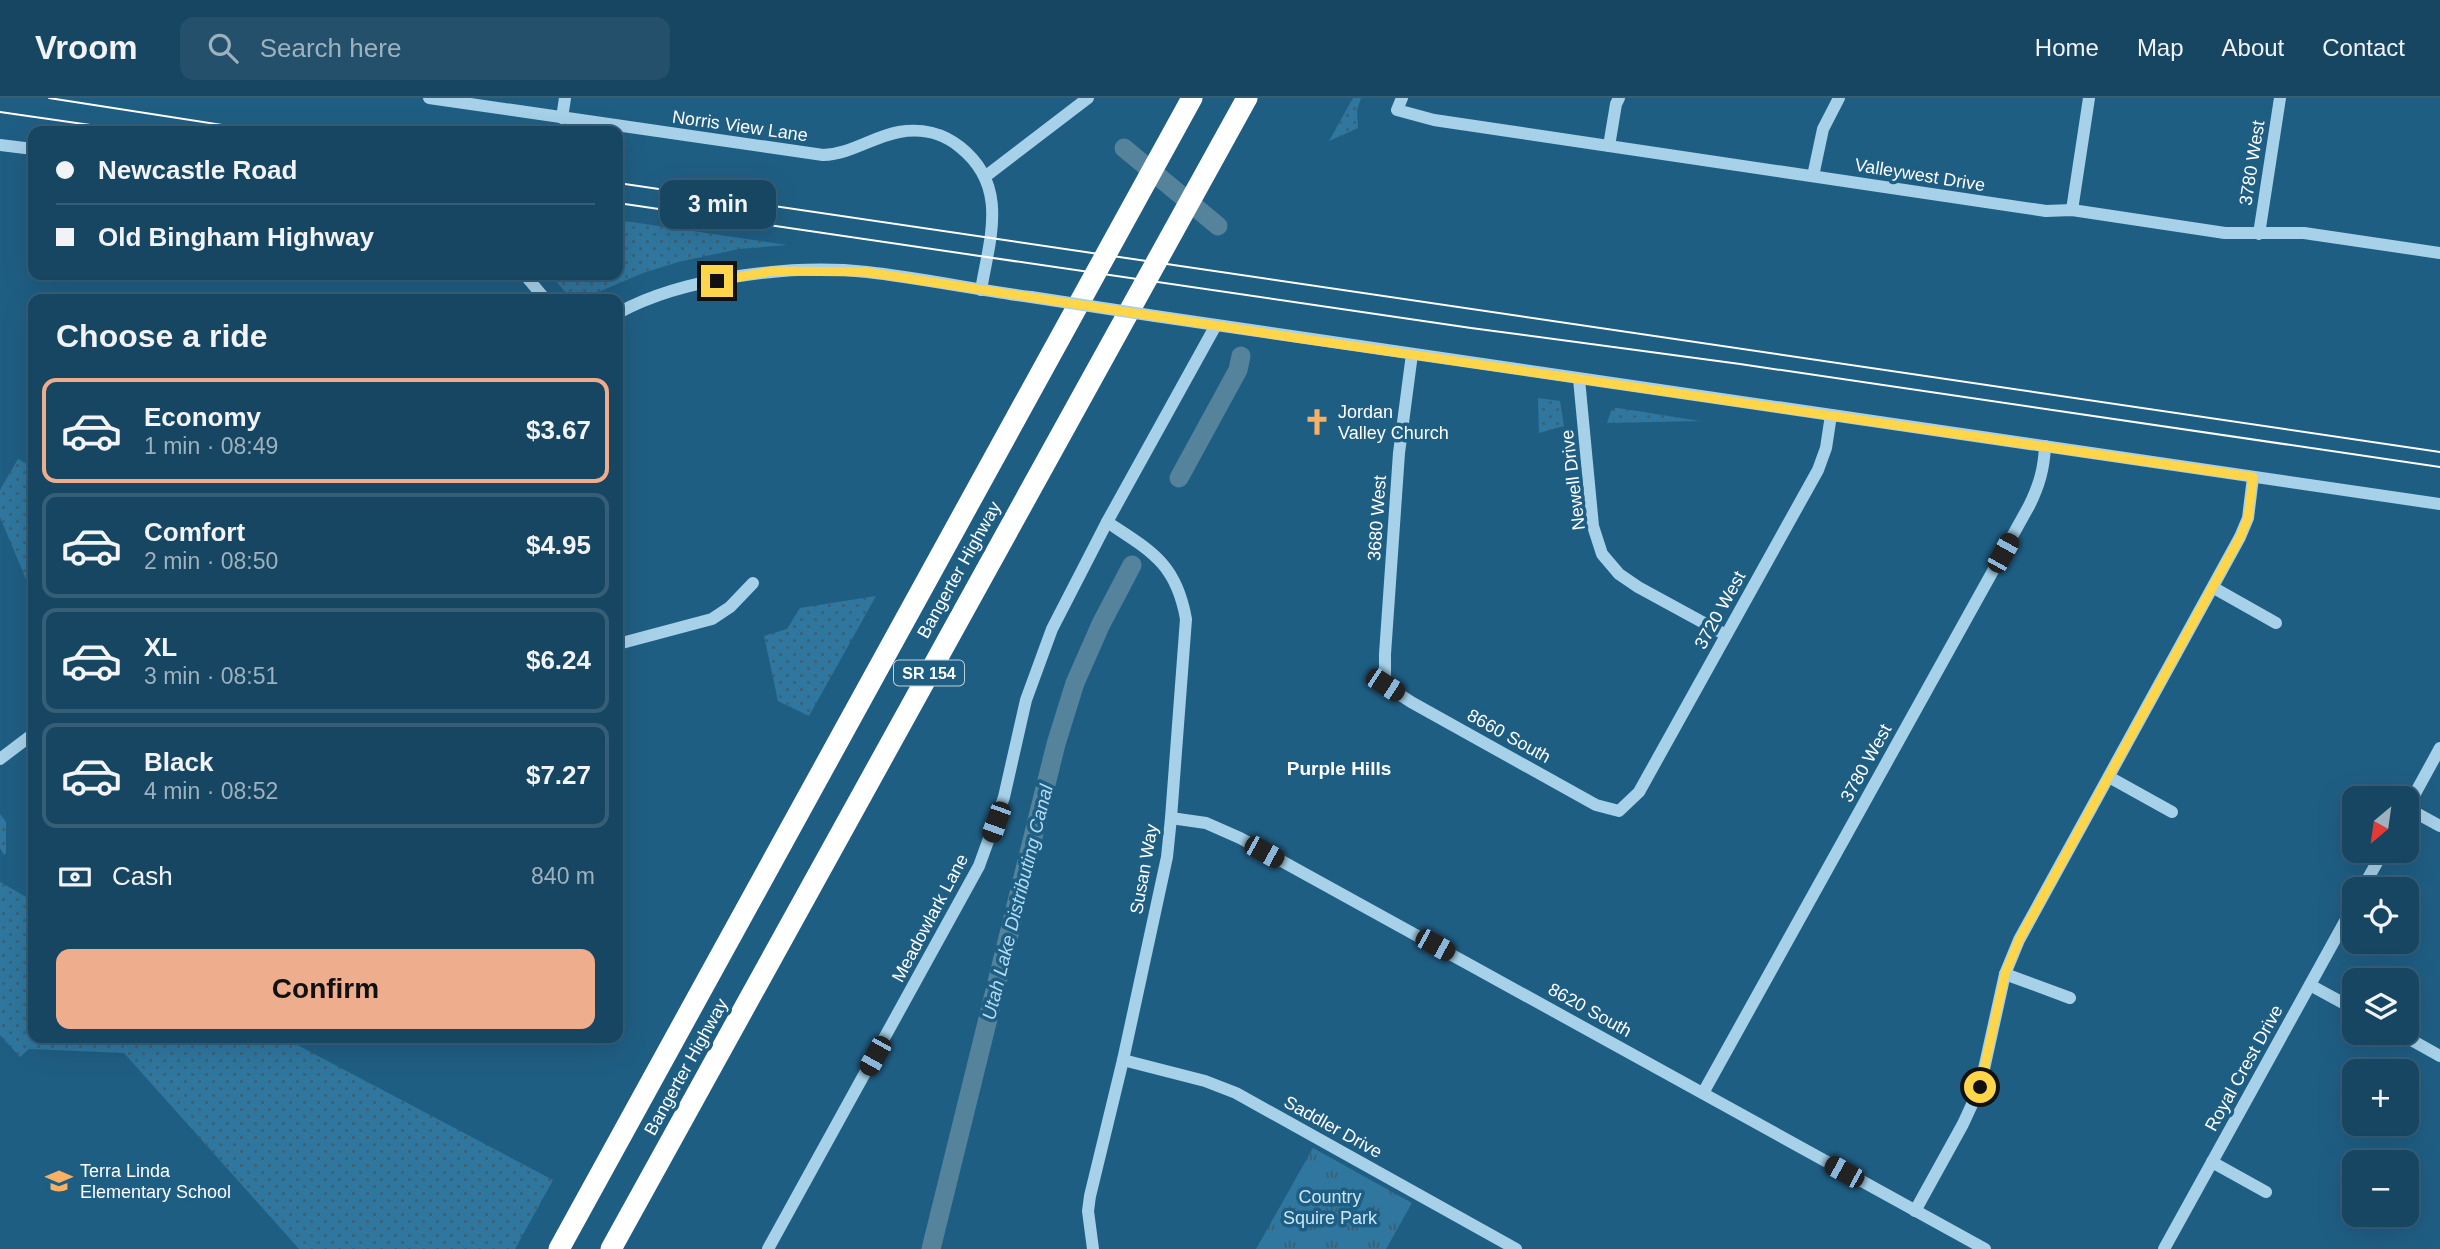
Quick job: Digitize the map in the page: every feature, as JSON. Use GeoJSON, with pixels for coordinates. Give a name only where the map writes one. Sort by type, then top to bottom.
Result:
{"type":"FeatureCollection","features":[{"type":"Feature","properties":{"kind":"highway","name":"Bangerter Highway"},"geometry":{"type":"LineString","coordinates":[[559,1249],[1192,98]]}},
{"type":"Feature","properties":{"kind":"highway","name":"Bangerter Highway"},"geometry":{"type":"LineString","coordinates":[[611,1249],[1247,98]]}},
{"type":"Feature","properties":{"kind":"street","name":"Norris View Lane"},"geometry":{"type":"LineString","coordinates":[[429,98],[618,126]]}},
{"type":"Feature","properties":{"kind":"street"},"geometry":{"type":"LineString","coordinates":[[562,118],[565,98]]}},
{"type":"Feature","properties":{"kind":"street"},"geometry":{"type":"LineString","coordinates":[[981,290],[993,211],[986,176],[1088,98]]}},
{"type":"Feature","properties":{"kind":"street"},"geometry":{"type":"LineString","coordinates":[[1609,146],[1619,98]]}},
{"type":"Feature","properties":{"kind":"street"},"geometry":{"type":"LineString","coordinates":[[1813,176],[1823,129],[1839,98]]}},
{"type":"Feature","properties":{"kind":"street"},"geometry":{"type":"LineString","coordinates":[[2072,210],[2089,98]]}},
{"type":"Feature","properties":{"kind":"street","name":"3780 West"},"geometry":{"type":"LineString","coordinates":[[2259,234],[2280,98]]}},
{"type":"Feature","properties":{"kind":"street","name":"Valleywest Drive"},"geometry":{"type":"LineString","coordinates":[[1399,104],[1433,120],[2046,211],[2072,210],[2225,233],[2304,233],[2440,253]]}},
{"type":"Feature","properties":{"kind":"street","name":"Norris View Lane"},"geometry":{"type":"LineString","coordinates":[[623,127],[823,155],[842,153],[900,132],[925,131],[955,143],[976,161],[986,176]]}},
{"type":"Feature","properties":{"kind":"street"},"geometry":{"type":"LineString","coordinates":[[0,145],[28,148]]}},
{"type":"Feature","properties":{"kind":"street"},"geometry":{"type":"LineString","coordinates":[[623,310],[690,286],[772,271],[866,272],[1216,326],[2440,504]]}},
{"type":"Feature","properties":{"kind":"street"},"geometry":{"type":"LineString","coordinates":[[529,280],[541,294]]}},
{"type":"Feature","properties":{"kind":"street","name":"Meadowlark Lane"},"geometry":{"type":"LineString","coordinates":[[768,1249],[979,866],[1004,797],[1019,726],[1043,652],[1107,522],[1216,326]]}},
{"type":"Feature","properties":{"kind":"street","name":"3680 West"},"geometry":{"type":"LineString","coordinates":[[1385,685],[1399,453],[1412,354]]}},
{"type":"Feature","properties":{"kind":"street","name":"Newell Drive"},"geometry":{"type":"LineString","coordinates":[[1579,379],[1593,526],[1602,554],[1619,574],[1638,587],[1726,635]]}},
{"type":"Feature","properties":{"kind":"street","name":"3720 West"},"geometry":{"type":"LineString","coordinates":[[1619,811],[1639,792],[1818,470],[1826,448],[1831,415]]}},
{"type":"Feature","properties":{"kind":"street","name":"3780 West"},"geometry":{"type":"LineString","coordinates":[[1703,1093],[2029,506],[2043,470],[2045,446]]}},
{"type":"Feature","properties":{"kind":"street"},"geometry":{"type":"LineString","coordinates":[[1915,1211],[1963,1124],[1980,1087],[2005,974],[2019,940],[2214,588],[2248,518],[2253,477]]}},
{"type":"Feature","properties":{"kind":"street","name":"Susan Way"},"geometry":{"type":"LineString","coordinates":[[1093,1249],[1088,1211],[1090,1196],[1167,857],[1186,619],[1178,588],[1167,569],[1152,552],[1107,522]]}},
{"type":"Feature","properties":{"kind":"street"},"geometry":{"type":"LineString","coordinates":[[623,643],[712,619],[730,607],[753,583]]}},
{"type":"Feature","properties":{"kind":"street"},"geometry":{"type":"LineString","coordinates":[[2214,588],[2276,623]]}},
{"type":"Feature","properties":{"kind":"street","name":"8660 South"},"geometry":{"type":"LineString","coordinates":[[1385,685],[1597,805],[1619,811]]}},
{"type":"Feature","properties":{"kind":"street"},"geometry":{"type":"LineString","coordinates":[[0,759],[28,738]]}},
{"type":"Feature","properties":{"kind":"street"},"geometry":{"type":"LineString","coordinates":[[2419,787],[2440,748]]}},
{"type":"Feature","properties":{"kind":"street"},"geometry":{"type":"LineString","coordinates":[[2109,777],[2172,812]]}},
{"type":"Feature","properties":{"kind":"street"},"geometry":{"type":"LineString","coordinates":[[2419,815],[2440,826]]}},
{"type":"Feature","properties":{"kind":"street","name":"8620 South"},"geometry":{"type":"LineString","coordinates":[[1171,818],[1220,828],[1985,1249]]}},
{"type":"Feature","properties":{"kind":"street","name":"Royal Crest Drive"},"geometry":{"type":"LineString","coordinates":[[2164,1249],[2342,927]]}},
{"type":"Feature","properties":{"kind":"street"},"geometry":{"type":"LineString","coordinates":[[2005,974],[2070,998]]}},
{"type":"Feature","properties":{"kind":"street"},"geometry":{"type":"LineString","coordinates":[[2310,985],[2342,1002]]}},
{"type":"Feature","properties":{"kind":"street"},"geometry":{"type":"LineString","coordinates":[[2419,1045],[2440,1056]]}},
{"type":"Feature","properties":{"kind":"street","name":"Saddler Drive"},"geometry":{"type":"LineString","coordinates":[[1123,1060],[1205,1081],[1237,1093],[1508,1247]]}},
{"type":"Feature","properties":{"kind":"street"},"geometry":{"type":"LineString","coordinates":[[2212,1162],[2266,1192]]}},
{"type":"Feature","properties":{"kind":"green space"},"geometry":{"type":"Polygon","coordinates":[[[1353,98],[1361,98],[1357,110],[1358,128],[1329,141],[1353,98]]]}},
{"type":"Feature","properties":{"kind":"green space"},"geometry":{"type":"Polygon","coordinates":[[[623,221],[787,245],[739,249],[678,262],[643,273],[594,294],[567,294],[555,280],[623,280],[623,221]]]}},
{"type":"Feature","properties":{"kind":"green space"},"geometry":{"type":"Polygon","coordinates":[[[1538,398],[1560,401],[1564,426],[1539,433],[1538,398]]]}},
{"type":"Feature","properties":{"kind":"green space"},"geometry":{"type":"Polygon","coordinates":[[[1615,408],[1700,421],[1607,423],[1611,411],[1615,408]]]}},
{"type":"Feature","properties":{"kind":"green space"},"geometry":{"type":"Polygon","coordinates":[[[18,459],[28,464],[28,584],[0,517],[0,490],[18,459]]]}},
{"type":"Feature","properties":{"kind":"green space"},"geometry":{"type":"Polygon","coordinates":[[[876,596],[809,716],[778,701],[764,636],[787,629],[800,608],[876,596]]]}},
{"type":"Feature","properties":{"kind":"green space"},"geometry":{"type":"Polygon","coordinates":[[[0,814],[6,822],[4,855],[0,848],[0,814]]]}},
{"type":"Feature","properties":{"kind":"green space"},"geometry":{"type":"Polygon","coordinates":[[[0,882],[28,898],[28,1043],[293,1043],[553,1180],[515,1249],[299,1249],[124,1053],[29,1049],[20,1057],[0,1035],[0,882]]]}},
{"type":"Feature","properties":{"kind":"green space","name":"Country Squire Park"},"geometry":{"type":"Polygon","coordinates":[[[1313,1148],[1412,1203],[1386,1249],[1256,1249],[1313,1148]]]}},
{"type":"Feature","properties":{"kind":"waterway","name":"Utah Lake Distributing Canal"},"geometry":{"type":"LineString","coordinates":[[1124,148],[1218,226]]}},
{"type":"Feature","properties":{"kind":"waterway","name":"Utah Lake Distributing Canal"},"geometry":{"type":"LineString","coordinates":[[1179,478],[1238,370],[1241,356]]}},
{"type":"Feature","properties":{"kind":"waterway","name":"Utah Lake Distributing Canal"},"geometry":{"type":"LineString","coordinates":[[931,1249],[1056,744],[1075,683],[1101,624],[1132,565]]}},
{"type":"Feature","properties":{"kind":"tram line"},"geometry":{"type":"LineString","coordinates":[[49,98],[229,126]]}},
{"type":"Feature","properties":{"kind":"tram line"},"geometry":{"type":"LineString","coordinates":[[0,112],[97,126]]}},
{"type":"Feature","properties":{"kind":"tram line"},"geometry":{"type":"LineString","coordinates":[[623,184],[2440,452]]}},
{"type":"Feature","properties":{"kind":"tram line"},"geometry":{"type":"LineString","coordinates":[[623,204],[2440,467]]}},
{"type":"Feature","properties":{"kind":"place","name":"Jordan Valley Church"},"geometry":{"type":"Point","coordinates":[1317,422]}},
{"type":"Feature","properties":{"kind":"place","name":"Terra Linda Elementary School"},"geometry":{"type":"Point","coordinates":[59,1181]}},
{"type":"Feature","properties":{"kind":"district","name":"Purple Hills"},"geometry":{"type":"Point","coordinates":[1339,768]}},
{"type":"Feature","properties":{"kind":"route"},"geometry":{"type":"LineString","coordinates":[[717,281],[772,271],[866,272],[1297,338],[2253,477],[2252,501],[2240,537],[2019,940],[2005,974],[1994,1014],[1980,1087]]}}]}
